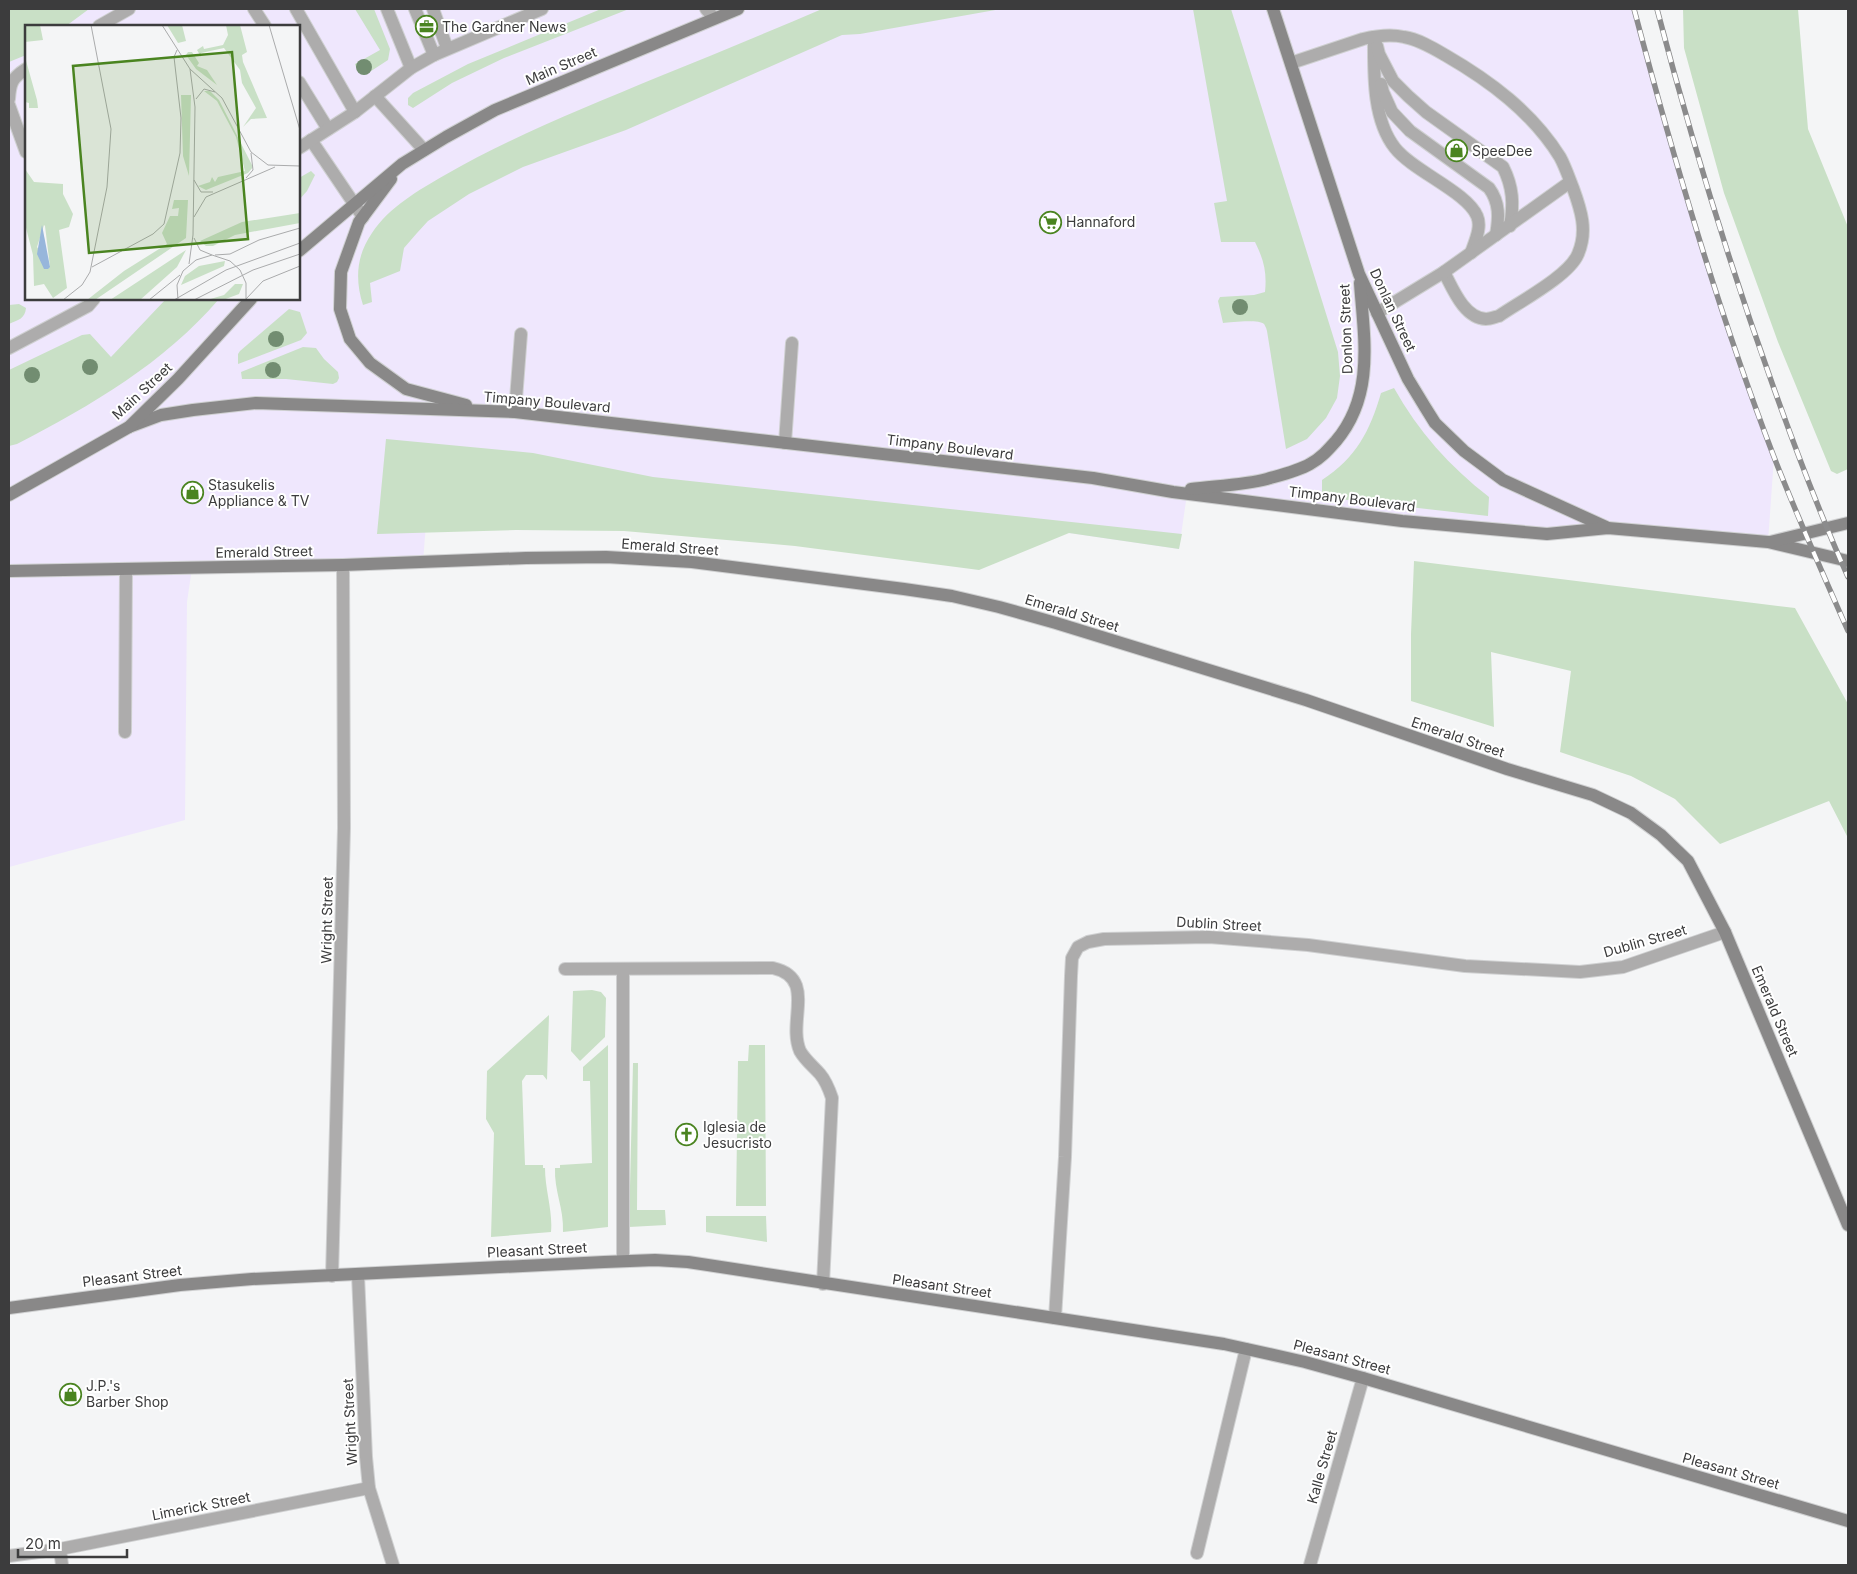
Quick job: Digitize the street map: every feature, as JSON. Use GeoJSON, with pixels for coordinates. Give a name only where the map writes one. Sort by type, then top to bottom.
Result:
{"type":"FeatureCollection","features":[{"type":"Feature","properties":{"kind":"main road","name":"Main Street"},"geometry":{"type":"LineString","coordinates":[[300,250],[402,164],[495,110],[710,14],[738,9]]}},
{"type":"Feature","properties":{"kind":"main road","name":"Donlan Street"},"geometry":{"type":"LineString","coordinates":[[1273,9],[1359,274],[1408,379],[1425,407],[1436,423],[1464,452],[1503,480],[1608,528]]}},
{"type":"Feature","properties":{"kind":"main road","name":"Main Street"},"geometry":{"type":"LineString","coordinates":[[402,164],[358,222],[341,272],[340,309],[350,339],[370,363],[406,389],[460,404],[515,412]]}},
{"type":"Feature","properties":{"kind":"main road","name":"Donlon Street"},"geometry":{"type":"LineString","coordinates":[[1174,492],[1265,480],[1310,464],[1322,456],[1338,438],[1349,424],[1359,401],[1364,380],[1364,341],[1359,274]]}},
{"type":"Feature","properties":{"kind":"main road","name":"Main Street"},"geometry":{"type":"LineString","coordinates":[[9,495],[130,427],[178,379],[250,300]]}},
{"type":"Feature","properties":{"kind":"main road","name":"Timpany Boulevard"},"geometry":{"type":"LineString","coordinates":[[130,427],[161,415],[256,403],[515,412],[1093,478],[1174,492],[1402,521],[1547,534],[1608,528],[1768,542],[1848,561]]}},
{"type":"Feature","properties":{"kind":"main road","name":"Timpany Boulevard"},"geometry":{"type":"LineString","coordinates":[[1768,542],[1848,522]]}},
{"type":"Feature","properties":{"kind":"main road","name":"Emerald Street"},"geometry":{"type":"LineString","coordinates":[[9,571],[342,565],[526,558],[606,558],[682,562],[904,588],[1000,607],[1306,700],[1507,769],[1594,795],[1631,813],[1661,835],[1688,860],[1725,932],[1848,1225]]}},
{"type":"Feature","properties":{"kind":"main road","name":"Pleasant Street"},"geometry":{"type":"LineString","coordinates":[[9,1308],[180,1285],[252,1279],[655,1260],[688,1262],[1055,1318],[1246,1349],[1305,1362],[1848,1521]]}},
{"type":"Feature","properties":{"kind":"street"},"geometry":{"type":"LineString","coordinates":[[102,25],[129,9]]}},
{"type":"Feature","properties":{"kind":"street"},"geometry":{"type":"LineString","coordinates":[[254,9],[264,25]]}},
{"type":"Feature","properties":{"kind":"street"},"geometry":{"type":"LineString","coordinates":[[296,9],[355,112]]}},
{"type":"Feature","properties":{"kind":"street"},"geometry":{"type":"LineString","coordinates":[[387,9],[411,68]]}},
{"type":"Feature","properties":{"kind":"street"},"geometry":{"type":"LineString","coordinates":[[415,9],[434,55]]}},
{"type":"Feature","properties":{"kind":"street"},"geometry":{"type":"LineString","coordinates":[[433,9],[447,48]]}},
{"type":"Feature","properties":{"kind":"street"},"geometry":{"type":"LineString","coordinates":[[300,147],[355,112],[411,68],[447,48],[542,9]]}},
{"type":"Feature","properties":{"kind":"street"},"geometry":{"type":"LineString","coordinates":[[1374,37],[1379,54],[1393,81],[1426,112],[1503,167],[1512,190],[1514,208],[1510,226]]}},
{"type":"Feature","properties":{"kind":"street"},"geometry":{"type":"LineString","coordinates":[[1374,37],[1376,63],[1383,92],[1392,112],[1410,131],[1489,188],[1495,197],[1498,210],[1496,235]]}},
{"type":"Feature","properties":{"kind":"street"},"geometry":{"type":"LineString","coordinates":[[1374,37],[1373,81],[1379,111],[1387,134],[1395,148],[1410,162],[1470,205],[1477,216],[1478,230],[1472,253]]}},
{"type":"Feature","properties":{"kind":"street"},"geometry":{"type":"LineString","coordinates":[[1291,63],[1362,39],[1404,37],[1428,46],[1466,67],[1516,103],[1547,138],[1561,158],[1582,211],[1583,232],[1578,255],[1565,272],[1499,316],[1486,319],[1474,316],[1465,308],[1444,272]]}},
{"type":"Feature","properties":{"kind":"street"},"geometry":{"type":"LineString","coordinates":[[9,99],[14,76],[25,70]]}},
{"type":"Feature","properties":{"kind":"street"},"geometry":{"type":"LineString","coordinates":[[300,84],[328,129]]}},
{"type":"Feature","properties":{"kind":"street"},"geometry":{"type":"LineString","coordinates":[[375,96],[424,150]]}},
{"type":"Feature","properties":{"kind":"street"},"geometry":{"type":"LineString","coordinates":[[9,105],[25,149]]}},
{"type":"Feature","properties":{"kind":"street"},"geometry":{"type":"LineString","coordinates":[[311,140],[363,217]]}},
{"type":"Feature","properties":{"kind":"street"},"geometry":{"type":"LineString","coordinates":[[1377,313],[1472,253],[1570,182]]}},
{"type":"Feature","properties":{"kind":"street"},"geometry":{"type":"LineString","coordinates":[[9,348],[89,301]]}},
{"type":"Feature","properties":{"kind":"street"},"geometry":{"type":"LineString","coordinates":[[515,412],[521,334]]}},
{"type":"Feature","properties":{"kind":"street"},"geometry":{"type":"LineString","coordinates":[[784,442],[792,343]]}},
{"type":"Feature","properties":{"kind":"street","name":"Wright Street"},"geometry":{"type":"LineString","coordinates":[[332,1276],[344,828],[342,565]]}},
{"type":"Feature","properties":{"kind":"street"},"geometry":{"type":"LineString","coordinates":[[125,732],[126,569]]}},
{"type":"Feature","properties":{"kind":"street","name":"Dublin Street"},"geometry":{"type":"LineString","coordinates":[[1055,1318],[1065,1157],[1072,958],[1075,951],[1083,944],[1112,938],[1209,937],[1308,945],[1465,966],[1580,972],[1623,967],[1725,932]]}},
{"type":"Feature","properties":{"kind":"street"},"geometry":{"type":"LineString","coordinates":[[565,969],[773,968],[784,971],[792,976],[797,985],[797,1033],[799,1048],[803,1057],[821,1074],[832,1098],[824,1284]]}},
{"type":"Feature","properties":{"kind":"street"},"geometry":{"type":"LineString","coordinates":[[623,969],[623,1262]]}},
{"type":"Feature","properties":{"kind":"street","name":"Wright Street"},"geometry":{"type":"LineString","coordinates":[[358,1274],[369,1488],[393,1565]]}},
{"type":"Feature","properties":{"kind":"street"},"geometry":{"type":"LineString","coordinates":[[1197,1553],[1246,1349]]}},
{"type":"Feature","properties":{"kind":"street","name":"Kalle Street"},"geometry":{"type":"LineString","coordinates":[[1310,1565],[1363,1378]]}},
{"type":"Feature","properties":{"kind":"street","name":"Limerick Street"},"geometry":{"type":"LineString","coordinates":[[9,1556],[60,1549],[369,1488]]}},
{"type":"Feature","properties":{"kind":"street"},"geometry":{"type":"LineString","coordinates":[[60,1549],[62,1565]]}},
{"type":"Feature","properties":{"kind":"shaded area"},"geometry":{"type":"Polygon","coordinates":[[[9,9],[1634,9],[1660,109],[1695,226],[1733,342],[1774,457],[1768,542],[1689,535],[1547,534],[1187,494],[1179,549],[1069,533],[429,485],[423,562],[192,568],[187,602],[185,820],[9,867],[9,9]]]}},
{"type":"Feature","properties":{"kind":"green space"},"geometry":{"type":"Polygon","coordinates":[[[9,9],[89,9],[67,25],[25,25],[25,55],[9,62],[9,9]]]}},
{"type":"Feature","properties":{"kind":"green space"},"geometry":{"type":"Polygon","coordinates":[[[355,9],[374,9],[390,49],[388,60],[365,75],[359,73],[355,64],[380,50],[355,9]]]}},
{"type":"Feature","properties":{"kind":"green space"},"geometry":{"type":"Polygon","coordinates":[[[601,9],[629,9],[504,58],[452,83],[413,108],[408,105],[408,98],[413,93],[468,64],[601,9]]]}},
{"type":"Feature","properties":{"kind":"green space"},"geometry":{"type":"Polygon","coordinates":[[[822,9],[1001,9],[860,34],[842,35],[626,130],[523,167],[469,194],[428,221],[404,248],[400,271],[370,283],[372,302],[363,305],[360,296],[358,268],[363,250],[372,233],[387,215],[415,193],[497,147],[550,123],[822,9]]]}},
{"type":"Feature","properties":{"kind":"green space"},"geometry":{"type":"Polygon","coordinates":[[[1193,9],[1231,9],[1338,352],[1340,376],[1337,398],[1326,418],[1307,439],[1286,449],[1267,330],[1261,322],[1223,323],[1218,301],[1220,297],[1254,295],[1265,292],[1266,279],[1263,261],[1255,242],[1221,242],[1214,203],[1227,201],[1193,9]]]}},
{"type":"Feature","properties":{"kind":"green space"},"geometry":{"type":"Polygon","coordinates":[[[1683,9],[1798,9],[1808,129],[1848,227],[1848,469],[1837,474],[1831,471],[1778,342],[1724,193],[1684,48],[1683,9]]]}},
{"type":"Feature","properties":{"kind":"green space"},"geometry":{"type":"Polygon","coordinates":[[[311,171],[315,175],[307,191],[300,199],[300,177],[311,171]]]}},
{"type":"Feature","properties":{"kind":"green space"},"geometry":{"type":"Polygon","coordinates":[[[165,300],[218,300],[174,344],[125,381],[72,414],[17,444],[9,446],[9,370],[82,335],[90,334],[111,357],[165,300]]]}},
{"type":"Feature","properties":{"kind":"green space"},"geometry":{"type":"Polygon","coordinates":[[[19,304],[26,308],[24,315],[9,324],[9,305],[19,304]]]}},
{"type":"Feature","properties":{"kind":"green space"},"geometry":{"type":"Polygon","coordinates":[[[289,309],[300,312],[307,333],[301,340],[238,364],[238,354],[240,351],[289,309]]]}},
{"type":"Feature","properties":{"kind":"green space"},"geometry":{"type":"Polygon","coordinates":[[[303,347],[316,348],[324,359],[338,372],[339,378],[337,382],[333,384],[286,379],[242,379],[241,372],[303,347]]]}},
{"type":"Feature","properties":{"kind":"green space"},"geometry":{"type":"Polygon","coordinates":[[[1394,388],[1413,419],[1448,461],[1489,497],[1488,516],[1322,497],[1322,480],[1334,472],[1353,453],[1372,420],[1381,393],[1394,388]]]}},
{"type":"Feature","properties":{"kind":"green space"},"geometry":{"type":"Polygon","coordinates":[[[386,439],[533,453],[653,477],[1182,534],[1179,549],[1069,533],[979,570],[795,546],[624,531],[516,530],[377,534],[386,439]]]}},
{"type":"Feature","properties":{"kind":"green space"},"geometry":{"type":"Polygon","coordinates":[[[1414,561],[1795,608],[1848,704],[1848,838],[1829,801],[1720,844],[1675,799],[1631,776],[1560,752],[1571,671],[1491,652],[1494,727],[1411,701],[1414,561]]]}},
{"type":"Feature","properties":{"kind":"green space"},"geometry":{"type":"Polygon","coordinates":[[[592,990],[601,992],[606,998],[605,1037],[580,1061],[571,1051],[573,991],[592,990]]]}},
{"type":"Feature","properties":{"kind":"green space"},"geometry":{"type":"Polygon","coordinates":[[[549,1015],[547,1080],[543,1075],[526,1075],[522,1081],[525,1165],[543,1165],[543,1168],[545,1168],[551,1232],[491,1237],[494,1133],[486,1119],[487,1071],[549,1015]]]}},
{"type":"Feature","properties":{"kind":"green space"},"geometry":{"type":"Polygon","coordinates":[[[608,1045],[608,1227],[563,1232],[555,1168],[560,1168],[560,1165],[592,1163],[590,1081],[583,1081],[583,1067],[608,1045]]]}},
{"type":"Feature","properties":{"kind":"green space"},"geometry":{"type":"Polygon","coordinates":[[[749,1045],[765,1045],[766,1206],[736,1206],[738,1061],[748,1061],[749,1045]]]}},
{"type":"Feature","properties":{"kind":"green space"},"geometry":{"type":"Polygon","coordinates":[[[633,1063],[638,1063],[637,1210],[665,1210],[666,1225],[629,1227],[633,1063]]]}},
{"type":"Feature","properties":{"kind":"green space"},"geometry":{"type":"Polygon","coordinates":[[[706,1216],[766,1216],[767,1242],[706,1232],[706,1216]]]}},
{"type":"Feature","properties":{"kind":"railway"},"geometry":{"type":"LineString","coordinates":[[1634,9],[1681,179],[1734,347],[1783,479],[1848,631]]}},
{"type":"Feature","properties":{"kind":"railway"},"geometry":{"type":"LineString","coordinates":[[1657,9],[1696,150],[1740,290],[1799,456],[1848,577]]}},
{"type":"Feature","properties":{"kind":"place","name":"The Gardner News"},"geometry":{"type":"Point","coordinates":[426,27]}},
{"type":"Feature","properties":{"kind":"place","name":"SpeeDee"},"geometry":{"type":"Point","coordinates":[1456,151]}},
{"type":"Feature","properties":{"kind":"place","name":"Hannaford"},"geometry":{"type":"Point","coordinates":[1050,222]}},
{"type":"Feature","properties":{"kind":"place","name":"Stasukelis Appliance & TV"},"geometry":{"type":"Point","coordinates":[192,493]}},
{"type":"Feature","properties":{"kind":"place","name":"Iglesia de Jesucristo"},"geometry":{"type":"Point","coordinates":[687,1135]}},
{"type":"Feature","properties":{"kind":"place","name":"J.P.'s Barber Shop"},"geometry":{"type":"Point","coordinates":[70,1394]}}]}
